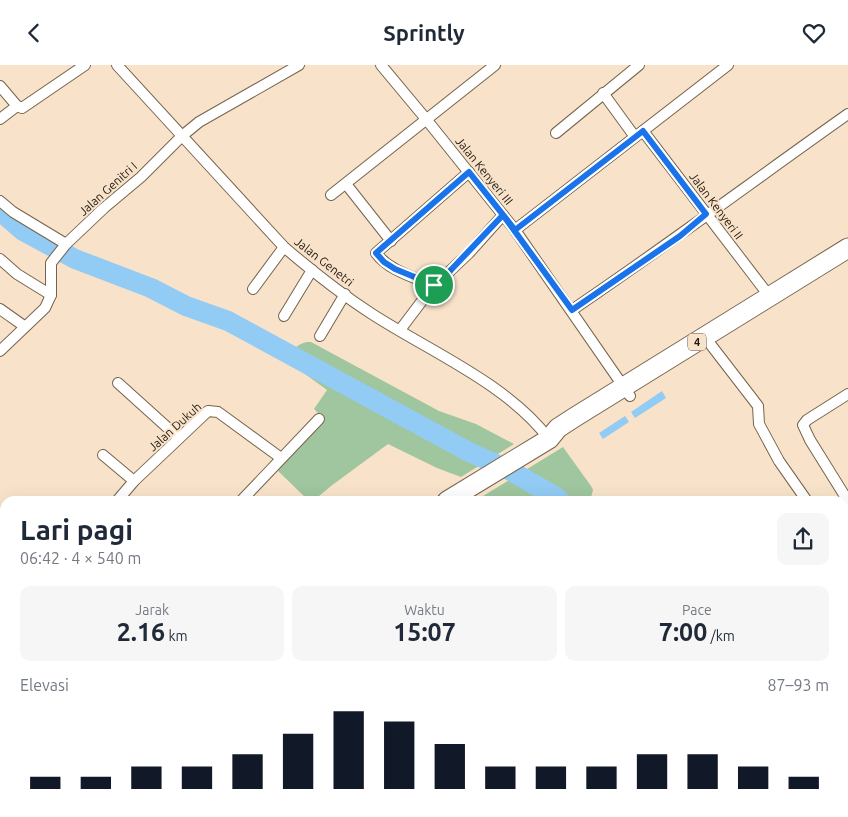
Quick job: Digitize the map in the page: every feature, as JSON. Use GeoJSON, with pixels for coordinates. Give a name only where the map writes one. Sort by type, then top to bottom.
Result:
{"type":"FeatureCollection","features":[{"type":"Feature","properties":{"kind":"highway","name":"4"},"geometry":{"type":"LineString","coordinates":[[458,496],[544,443],[564,437],[627,392],[770,297],[848,249]]}},
{"type":"Feature","properties":{"kind":"highway","name":"4"},"geometry":{"type":"LineString","coordinates":[[627,392],[711,345],[848,259]]}},
{"type":"Feature","properties":{"kind":"street"},"geometry":{"type":"LineString","coordinates":[[0,86],[17,106],[22,108],[85,65]]}},
{"type":"Feature","properties":{"kind":"street","name":"Jalan Genetri"},"geometry":{"type":"LineString","coordinates":[[117,65],[284,247],[372,314],[499,391],[540,426],[544,443]]}},
{"type":"Feature","properties":{"kind":"street","name":"Jalan Genitri I"},"geometry":{"type":"LineString","coordinates":[[50,295],[52,263],[66,246],[104,208],[141,177],[182,135],[199,123],[299,65]]}},
{"type":"Feature","properties":{"kind":"street","name":"Jalan Kenyeri III"},"geometry":{"type":"LineString","coordinates":[[380,65],[515,230],[627,392]]}},
{"type":"Feature","properties":{"kind":"street"},"geometry":{"type":"LineString","coordinates":[[331,195],[495,65]]}},
{"type":"Feature","properties":{"kind":"street"},"geometry":{"type":"LineString","coordinates":[[556,133],[639,65]]}},
{"type":"Feature","properties":{"kind":"street"},"geometry":{"type":"LineString","coordinates":[[515,230],[728,65]]}},
{"type":"Feature","properties":{"kind":"street","name":"Jalan Kenyeri II"},"geometry":{"type":"LineString","coordinates":[[603,93],[706,214],[770,297]]}},
{"type":"Feature","properties":{"kind":"street"},"geometry":{"type":"LineString","coordinates":[[0,119],[17,106]]}},
{"type":"Feature","properties":{"kind":"street"},"geometry":{"type":"LineString","coordinates":[[572,310],[680,236],[706,214],[848,113]]}},
{"type":"Feature","properties":{"kind":"street"},"geometry":{"type":"LineString","coordinates":[[434,285],[395,269],[376,253],[469,172]]}},
{"type":"Feature","properties":{"kind":"street"},"geometry":{"type":"LineString","coordinates":[[346,184],[391,241]]}},
{"type":"Feature","properties":{"kind":"street"},"geometry":{"type":"LineString","coordinates":[[0,201],[13,213],[66,246]]}},
{"type":"Feature","properties":{"kind":"street"},"geometry":{"type":"LineString","coordinates":[[400,330],[434,285],[449,272],[503,215]]}},
{"type":"Feature","properties":{"kind":"street"},"geometry":{"type":"LineString","coordinates":[[253,289],[284,247]]}},
{"type":"Feature","properties":{"kind":"street"},"geometry":{"type":"LineString","coordinates":[[0,259],[17,274],[50,295],[45,307],[0,351]]}},
{"type":"Feature","properties":{"kind":"street"},"geometry":{"type":"LineString","coordinates":[[284,316],[312,270]]}},
{"type":"Feature","properties":{"kind":"street"},"geometry":{"type":"LineString","coordinates":[[320,336],[345,294]]}},
{"type":"Feature","properties":{"kind":"street"},"geometry":{"type":"LineString","coordinates":[[0,309],[24,326]]}},
{"type":"Feature","properties":{"kind":"street"},"geometry":{"type":"LineString","coordinates":[[711,345],[758,406],[759,424],[779,461],[804,496]]}},
{"type":"Feature","properties":{"kind":"street"},"geometry":{"type":"LineString","coordinates":[[118,383],[179,438]]}},
{"type":"Feature","properties":{"kind":"street"},"geometry":{"type":"LineString","coordinates":[[845,496],[810,440],[803,425],[807,420],[848,395]]}},
{"type":"Feature","properties":{"kind":"street","name":"Jalan Dukuh"},"geometry":{"type":"LineString","coordinates":[[122,496],[134,481],[211,410],[218,412],[281,458]]}},
{"type":"Feature","properties":{"kind":"street"},"geometry":{"type":"LineString","coordinates":[[246,496],[319,419]]}},
{"type":"Feature","properties":{"kind":"street"},"geometry":{"type":"LineString","coordinates":[[103,455],[134,481]]}},
{"type":"Feature","properties":{"kind":"green space"},"geometry":{"type":"Polygon","coordinates":[[[311,342],[439,411],[476,424],[514,444],[461,477],[437,468],[388,444],[319,496],[304,496],[276,469],[325,420],[314,409],[327,390],[286,360],[297,346],[311,342]]]}},
{"type":"Feature","properties":{"kind":"green space"},"geometry":{"type":"Polygon","coordinates":[[[563,447],[593,490],[591,496],[483,496],[563,447]]]}},
{"type":"Feature","properties":{"kind":"water"},"geometry":{"type":"Polygon","coordinates":[[[662,391],[666,398],[635,418],[631,412],[662,391]]]}},
{"type":"Feature","properties":{"kind":"water"},"geometry":{"type":"Polygon","coordinates":[[[625,416],[629,422],[603,439],[599,433],[625,416]]]}},
{"type":"Feature","properties":{"kind":"waterway"},"geometry":{"type":"LineString","coordinates":[[0,211],[23,231],[75,259],[151,288],[186,306],[228,321],[469,452],[509,470],[554,496]]}},
{"type":"Feature","properties":{"kind":"route"},"geometry":{"type":"LineString","coordinates":[[643,131],[706,214],[680,236],[572,310],[503,215],[469,253],[434,285],[395,269],[384,262],[376,253],[443,197],[469,172],[515,230],[643,131]]}}]}
